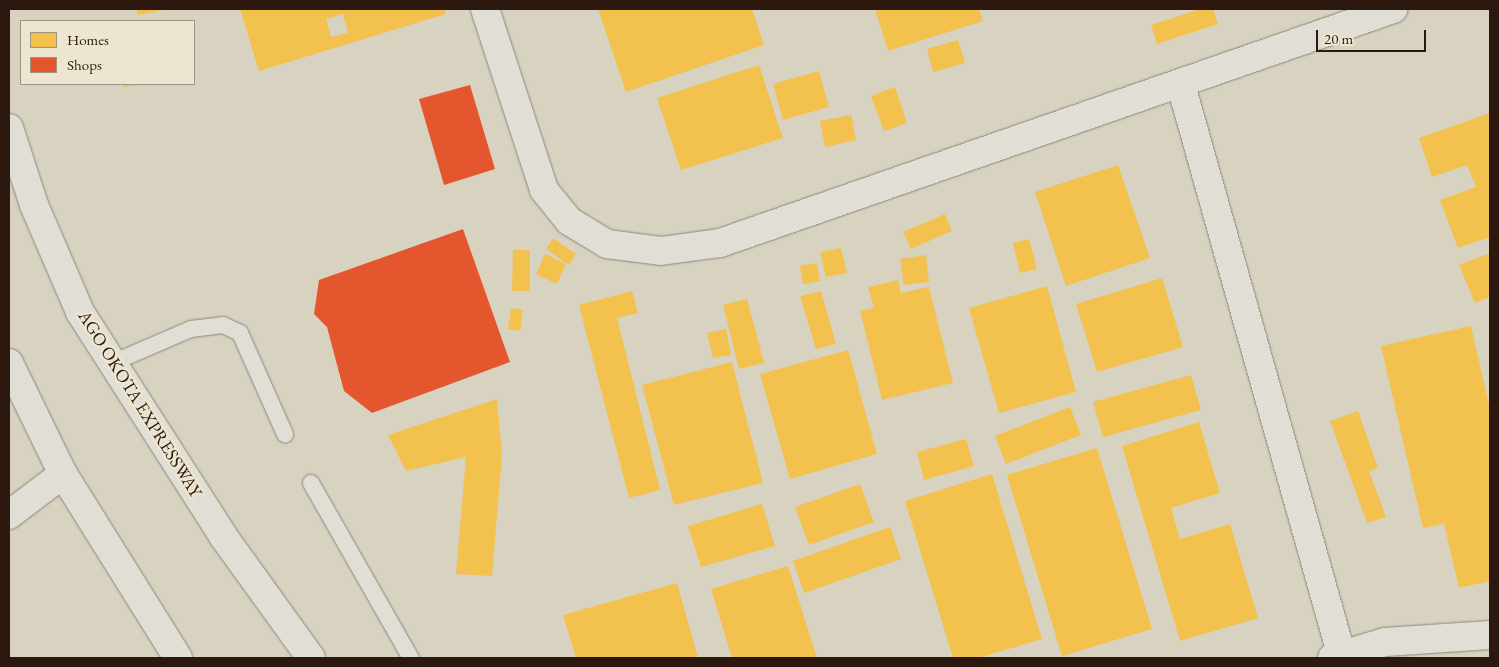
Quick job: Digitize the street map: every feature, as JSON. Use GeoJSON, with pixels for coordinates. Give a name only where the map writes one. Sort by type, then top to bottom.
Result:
{"type":"FeatureCollection","features":[{"type":"Feature","properties":{"kind":"street"},"geometry":{"type":"LineString","coordinates":[[485,9],[544,190],[569,221],[607,244],[661,251],[720,243],[1182,85],[1393,9]]}},
{"type":"Feature","properties":{"kind":"street"},"geometry":{"type":"LineString","coordinates":[[1182,85],[1336,656],[1385,642],[1490,635]]}},
{"type":"Feature","properties":{"kind":"street","name":"AGO OKOTA EXPRESSWAY"},"geometry":{"type":"LineString","coordinates":[[9,128],[34,205],[80,312],[223,536],[311,658]]}},
{"type":"Feature","properties":{"kind":"street"},"geometry":{"type":"LineString","coordinates":[[9,363],[63,474],[178,658]]}},
{"type":"Feature","properties":{"kind":"street"},"geometry":{"type":"LineString","coordinates":[[9,515],[63,474]]}},
{"type":"Feature","properties":{"kind":"lane"},"geometry":{"type":"LineString","coordinates":[[112,363],[191,329],[223,325],[240,333],[285,434]]}},
{"type":"Feature","properties":{"kind":"lane"},"geometry":{"type":"LineString","coordinates":[[311,484],[411,658]]}},
{"type":"Feature","properties":{"kind":"building: Homes"},"geometry":{"type":"Polygon","coordinates":[[[136,9],[164,9],[164,10],[138,15],[136,9]]]}},
{"type":"Feature","properties":{"kind":"building: Homes"},"geometry":{"type":"Polygon","coordinates":[[[240,9],[444,9],[446,14],[259,71],[240,9]],[[343,14],[326,19],[331,37],[348,33],[343,14]]]}},
{"type":"Feature","properties":{"kind":"building: Homes"},"geometry":{"type":"Polygon","coordinates":[[[598,9],[752,9],[764,45],[626,92],[598,9]]]}},
{"type":"Feature","properties":{"kind":"building: Homes"},"geometry":{"type":"Polygon","coordinates":[[[875,9],[979,9],[983,21],[888,51],[875,9]]]}},
{"type":"Feature","properties":{"kind":"building: Homes"},"geometry":{"type":"Polygon","coordinates":[[[1200,9],[1213,9],[1218,24],[1157,44],[1151,25],[1200,9]]]}},
{"type":"Feature","properties":{"kind":"building: Homes"},"geometry":{"type":"Polygon","coordinates":[[[958,40],[965,63],[933,72],[927,49],[958,40]]]}},
{"type":"Feature","properties":{"kind":"building: Homes"},"geometry":{"type":"Polygon","coordinates":[[[759,65],[783,138],[681,170],[657,98],[759,65]]]}},
{"type":"Feature","properties":{"kind":"building: Homes"},"geometry":{"type":"Polygon","coordinates":[[[819,71],[829,107],[783,120],[773,84],[819,71]]]}},
{"type":"Feature","properties":{"kind":"building: Homes"},"geometry":{"type":"Polygon","coordinates":[[[123,85],[141,85],[123,87],[123,85]]]}},
{"type":"Feature","properties":{"kind":"building: Homes"},"geometry":{"type":"Polygon","coordinates":[[[895,87],[907,123],[884,131],[871,96],[895,87]]]}},
{"type":"Feature","properties":{"kind":"building: Homes"},"geometry":{"type":"Polygon","coordinates":[[[1490,113],[1490,237],[1458,248],[1440,200],[1476,187],[1467,165],[1432,177],[1419,138],[1490,113]]]}},
{"type":"Feature","properties":{"kind":"building: Homes"},"geometry":{"type":"Polygon","coordinates":[[[851,115],[856,140],[825,147],[820,121],[851,115]]]}},
{"type":"Feature","properties":{"kind":"building: Homes"},"geometry":{"type":"Polygon","coordinates":[[[1118,165],[1150,258],[1066,286],[1035,192],[1118,165]]]}},
{"type":"Feature","properties":{"kind":"building: Homes"},"geometry":{"type":"Polygon","coordinates":[[[945,214],[952,231],[911,249],[903,232],[945,214]]]}},
{"type":"Feature","properties":{"kind":"building: Homes"},"geometry":{"type":"Polygon","coordinates":[[[553,238],[576,254],[569,265],[546,249],[553,238]]]}},
{"type":"Feature","properties":{"kind":"building: Homes"},"geometry":{"type":"Polygon","coordinates":[[[1029,239],[1037,269],[1020,273],[1013,243],[1029,239]]]}},
{"type":"Feature","properties":{"kind":"building: Homes"},"geometry":{"type":"Polygon","coordinates":[[[841,248],[847,273],[826,277],[820,252],[841,248]]]}},
{"type":"Feature","properties":{"kind":"building: Homes"},"geometry":{"type":"Polygon","coordinates":[[[513,250],[530,250],[530,291],[512,291],[513,250]]]}},
{"type":"Feature","properties":{"kind":"building: Homes"},"geometry":{"type":"Polygon","coordinates":[[[1490,253],[1490,297],[1475,303],[1459,265],[1490,253]]]}},
{"type":"Feature","properties":{"kind":"building: Homes"},"geometry":{"type":"Polygon","coordinates":[[[545,254],[566,264],[557,284],[536,274],[545,254]]]}},
{"type":"Feature","properties":{"kind":"building: Homes"},"geometry":{"type":"Polygon","coordinates":[[[926,255],[929,282],[904,285],[900,259],[926,255]]]}},
{"type":"Feature","properties":{"kind":"building: Homes"},"geometry":{"type":"Polygon","coordinates":[[[817,263],[820,281],[803,284],[800,266],[817,263]]]}},
{"type":"Feature","properties":{"kind":"building: Homes"},"geometry":{"type":"Polygon","coordinates":[[[1162,278],[1183,347],[1097,372],[1076,304],[1162,278]]]}},
{"type":"Feature","properties":{"kind":"building: Homes"},"geometry":{"type":"Polygon","coordinates":[[[898,280],[901,293],[929,287],[953,383],[882,400],[860,311],[874,308],[868,287],[898,280]]]}},
{"type":"Feature","properties":{"kind":"building: Homes"},"geometry":{"type":"Polygon","coordinates":[[[1047,286],[1076,392],[999,413],[969,308],[1047,286]]]}},
{"type":"Feature","properties":{"kind":"building: Homes"},"geometry":{"type":"Polygon","coordinates":[[[632,291],[638,313],[617,318],[660,490],[629,498],[579,305],[632,291]]]}},
{"type":"Feature","properties":{"kind":"building: Homes"},"geometry":{"type":"Polygon","coordinates":[[[821,291],[836,344],[816,349],[800,296],[821,291]]]}},
{"type":"Feature","properties":{"kind":"building: Homes"},"geometry":{"type":"Polygon","coordinates":[[[747,299],[764,363],[739,369],[723,305],[747,299]]]}},
{"type":"Feature","properties":{"kind":"building: Homes"},"geometry":{"type":"Polygon","coordinates":[[[511,308],[523,310],[520,331],[508,329],[511,308]]]}},
{"type":"Feature","properties":{"kind":"building: Homes"},"geometry":{"type":"Polygon","coordinates":[[[1471,326],[1490,409],[1490,581],[1459,588],[1444,524],[1423,528],[1381,346],[1471,326]]]}},
{"type":"Feature","properties":{"kind":"building: Homes"},"geometry":{"type":"Polygon","coordinates":[[[726,329],[731,355],[713,358],[707,333],[726,329]]]}},
{"type":"Feature","properties":{"kind":"building: Homes"},"geometry":{"type":"Polygon","coordinates":[[[848,350],[877,454],[790,479],[760,374],[848,350]]]}},
{"type":"Feature","properties":{"kind":"building: Homes"},"geometry":{"type":"Polygon","coordinates":[[[732,362],[763,483],[674,505],[642,385],[732,362]]]}},
{"type":"Feature","properties":{"kind":"building: Homes"},"geometry":{"type":"Polygon","coordinates":[[[1191,375],[1201,410],[1103,437],[1093,402],[1191,375]]]}},
{"type":"Feature","properties":{"kind":"building: Homes"},"geometry":{"type":"Polygon","coordinates":[[[497,399],[502,455],[492,576],[456,574],[466,457],[406,471],[388,435],[497,399]]]}},
{"type":"Feature","properties":{"kind":"building: Homes"},"geometry":{"type":"Polygon","coordinates":[[[1070,407],[1081,435],[1006,464],[995,436],[1070,407]]]}},
{"type":"Feature","properties":{"kind":"building: Homes"},"geometry":{"type":"Polygon","coordinates":[[[1358,411],[1378,468],[1369,471],[1386,517],[1367,523],[1330,421],[1358,411]]]}},
{"type":"Feature","properties":{"kind":"building: Homes"},"geometry":{"type":"Polygon","coordinates":[[[1199,422],[1220,493],[1171,508],[1180,539],[1230,524],[1258,618],[1180,641],[1122,446],[1199,422]]]}},
{"type":"Feature","properties":{"kind":"building: Homes"},"geometry":{"type":"Polygon","coordinates":[[[966,439],[974,466],[924,480],[917,452],[966,439]]]}},
{"type":"Feature","properties":{"kind":"building: Homes"},"geometry":{"type":"Polygon","coordinates":[[[1097,448],[1152,629],[1062,656],[1007,475],[1097,448]]]}},
{"type":"Feature","properties":{"kind":"building: Homes"},"geometry":{"type":"Polygon","coordinates":[[[992,474],[1042,639],[978,658],[953,658],[905,501],[992,474]]]}},
{"type":"Feature","properties":{"kind":"building: Homes"},"geometry":{"type":"Polygon","coordinates":[[[860,484],[874,522],[809,545],[795,507],[860,484]]]}},
{"type":"Feature","properties":{"kind":"building: Homes"},"geometry":{"type":"Polygon","coordinates":[[[762,504],[775,546],[701,567],[688,526],[762,504]]]}},
{"type":"Feature","properties":{"kind":"building: Homes"},"geometry":{"type":"Polygon","coordinates":[[[890,527],[901,559],[804,593],[793,561],[890,527]]]}},
{"type":"Feature","properties":{"kind":"building: Homes"},"geometry":{"type":"Polygon","coordinates":[[[788,566],[817,658],[732,658],[711,589],[788,566]]]}},
{"type":"Feature","properties":{"kind":"building: Homes"},"geometry":{"type":"Polygon","coordinates":[[[677,583],[698,658],[576,658],[563,615],[677,583]]]}},
{"type":"Feature","properties":{"kind":"building: Shops"},"geometry":{"type":"Polygon","coordinates":[[[470,85],[495,169],[444,185],[419,99],[470,85]]]}},
{"type":"Feature","properties":{"kind":"building: Shops"},"geometry":{"type":"Polygon","coordinates":[[[463,229],[510,362],[372,413],[344,391],[327,327],[314,314],[319,280],[463,229]]]}}]}
